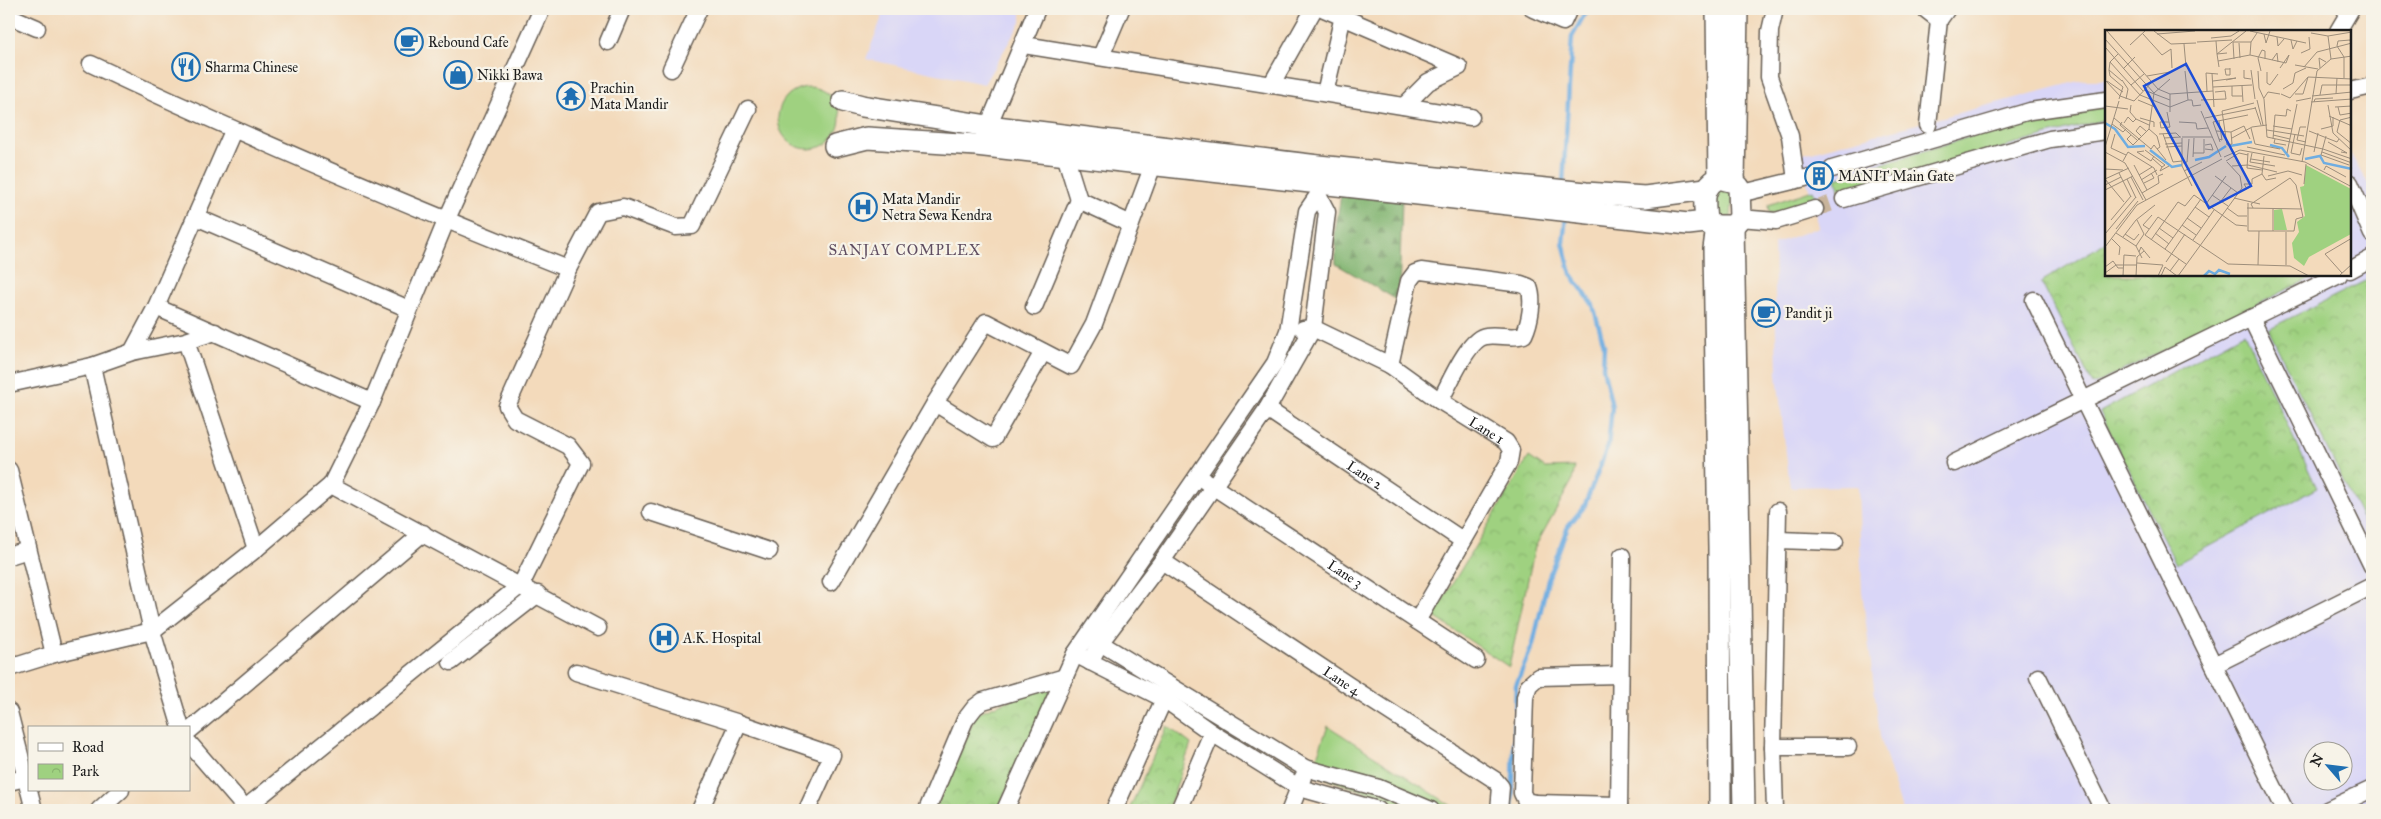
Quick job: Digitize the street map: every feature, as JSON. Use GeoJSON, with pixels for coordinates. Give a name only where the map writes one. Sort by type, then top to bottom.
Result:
{"type":"FeatureCollection","features":[{"type":"Feature","properties":{"kind":"main road"},"geometry":{"type":"LineString","coordinates":[[1717,9],[1725,186]]}},
{"type":"Feature","properties":{"kind":"main road"},"geometry":{"type":"LineString","coordinates":[[1737,9],[1724,223],[1744,810]]}},
{"type":"Feature","properties":{"kind":"main road"},"geometry":{"type":"LineString","coordinates":[[843,101],[862,106],[1320,182]]}},
{"type":"Feature","properties":{"kind":"main road"},"geometry":{"type":"LineString","coordinates":[[836,146],[867,138],[980,146],[1320,182],[1585,202],[1688,224],[1724,223]]}},
{"type":"Feature","properties":{"kind":"main road"},"geometry":{"type":"LineString","coordinates":[[1585,202],[1645,197],[1725,186]]}},
{"type":"Feature","properties":{"kind":"main road"},"geometry":{"type":"LineString","coordinates":[[1724,223],[1703,200],[1725,186]]}},
{"type":"Feature","properties":{"kind":"main road"},"geometry":{"type":"LineString","coordinates":[[1720,810],[1719,548],[1714,249],[1724,223]]}},
{"type":"Feature","properties":{"kind":"street"},"geometry":{"type":"LineString","coordinates":[[9,668],[54,654],[152,631],[256,549],[331,485],[372,402],[446,221],[542,9]]}},
{"type":"Feature","properties":{"kind":"street"},"geometry":{"type":"LineString","coordinates":[[608,42],[622,9]]}},
{"type":"Feature","properties":{"kind":"street"},"geometry":{"type":"LineString","coordinates":[[671,69],[699,9]]}},
{"type":"Feature","properties":{"kind":"street"},"geometry":{"type":"LineString","coordinates":[[980,146],[1024,45],[1037,9]]}},
{"type":"Feature","properties":{"kind":"street"},"geometry":{"type":"LineString","coordinates":[[1100,56],[1121,9]]}},
{"type":"Feature","properties":{"kind":"street"},"geometry":{"type":"LineString","coordinates":[[1271,85],[1314,9]]}},
{"type":"Feature","properties":{"kind":"street"},"geometry":{"type":"LineString","coordinates":[[1324,9],[1459,67],[1428,82],[1404,106]]}},
{"type":"Feature","properties":{"kind":"street"},"geometry":{"type":"LineString","coordinates":[[1533,9],[1563,22],[1569,9]]}},
{"type":"Feature","properties":{"kind":"street"},"geometry":{"type":"LineString","coordinates":[[1725,186],[1801,179],[1790,136],[1769,77],[1770,31],[1775,9]]}},
{"type":"Feature","properties":{"kind":"street"},"geometry":{"type":"LineString","coordinates":[[1924,9],[1943,14],[1928,125]]}},
{"type":"Feature","properties":{"kind":"street"},"geometry":{"type":"LineString","coordinates":[[2339,30],[2351,9]]}},
{"type":"Feature","properties":{"kind":"street"},"geometry":{"type":"LineString","coordinates":[[9,16],[37,28]]}},
{"type":"Feature","properties":{"kind":"street"},"geometry":{"type":"LineString","coordinates":[[1325,94],[1343,16]]}},
{"type":"Feature","properties":{"kind":"street"},"geometry":{"type":"LineString","coordinates":[[1024,45],[1471,117]]}},
{"type":"Feature","properties":{"kind":"street"},"geometry":{"type":"LineString","coordinates":[[92,64],[233,131],[568,270]]}},
{"type":"Feature","properties":{"kind":"street"},"geometry":{"type":"LineString","coordinates":[[2351,91],[2372,86]]}},
{"type":"Feature","properties":{"kind":"street"},"geometry":{"type":"LineString","coordinates":[[1832,169],[2030,111],[2105,100]]}},
{"type":"Feature","properties":{"kind":"street"},"geometry":{"type":"LineString","coordinates":[[190,744],[245,810],[521,585],[581,463],[568,446],[515,419],[507,406],[568,270],[598,212],[623,207],[676,227],[692,226],[748,109]]}},
{"type":"Feature","properties":{"kind":"street"},"geometry":{"type":"LineString","coordinates":[[132,352],[156,307],[233,131]]}},
{"type":"Feature","properties":{"kind":"street"},"geometry":{"type":"LineString","coordinates":[[1844,199],[2050,139],[2105,132]]}},
{"type":"Feature","properties":{"kind":"street"},"geometry":{"type":"LineString","coordinates":[[1034,307],[1079,200],[1065,155]]}},
{"type":"Feature","properties":{"kind":"street"},"geometry":{"type":"LineString","coordinates":[[831,582],[935,403],[986,322],[1071,366],[1094,324],[1153,165]]}},
{"type":"Feature","properties":{"kind":"street"},"geometry":{"type":"LineString","coordinates":[[1006,810],[1075,654],[1094,639],[1162,561],[1266,409],[1313,328],[1327,212],[1320,182]]}},
{"type":"Feature","properties":{"kind":"street"},"geometry":{"type":"LineString","coordinates":[[1090,662],[1094,639],[1196,475],[1275,363],[1288,331],[1307,211],[1320,182]]}},
{"type":"Feature","properties":{"kind":"street"},"geometry":{"type":"LineString","coordinates":[[2351,185],[2370,230]]}},
{"type":"Feature","properties":{"kind":"street"},"geometry":{"type":"LineString","coordinates":[[1079,200],[1131,224]]}},
{"type":"Feature","properties":{"kind":"street"},"geometry":{"type":"LineString","coordinates":[[2351,208],[2370,230]]}},
{"type":"Feature","properties":{"kind":"street"},"geometry":{"type":"LineString","coordinates":[[1724,223],[1776,222],[1815,209]]}},
{"type":"Feature","properties":{"kind":"street"},"geometry":{"type":"LineString","coordinates":[[196,216],[409,309]]}},
{"type":"Feature","properties":{"kind":"street"},"geometry":{"type":"LineString","coordinates":[[2351,269],[2372,258]]}},
{"type":"Feature","properties":{"kind":"street"},"geometry":{"type":"LineString","coordinates":[[1390,365],[1409,281],[1415,273],[1421,271],[1521,284],[1529,288],[1532,295],[1527,328],[1524,335],[1517,337],[1486,336],[1478,338],[1470,346],[1440,401]]}},
{"type":"Feature","properties":{"kind":"street"},"geometry":{"type":"LineString","coordinates":[[1954,463],[2337,276]]}},
{"type":"Feature","properties":{"kind":"street"},"geometry":{"type":"LineString","coordinates":[[2034,300],[2285,810]]}},
{"type":"Feature","properties":{"kind":"street"},"geometry":{"type":"LineString","coordinates":[[156,307],[372,402]]}},
{"type":"Feature","properties":{"kind":"street"},"geometry":{"type":"LineString","coordinates":[[2251,318],[2372,566]]}},
{"type":"Feature","properties":{"kind":"street"},"geometry":{"type":"LineString","coordinates":[[1288,331],[1313,328]]}},
{"type":"Feature","properties":{"kind":"street","name":"Lane 1"},"geometry":{"type":"LineString","coordinates":[[1313,328],[1390,365],[1440,401],[1506,442],[1511,450],[1509,462],[1462,540],[1417,621]]}},
{"type":"Feature","properties":{"kind":"street"},"geometry":{"type":"LineString","coordinates":[[9,384],[92,366],[132,352],[186,341],[215,332]]}},
{"type":"Feature","properties":{"kind":"street"},"geometry":{"type":"LineString","coordinates":[[186,341],[256,549]]}},
{"type":"Feature","properties":{"kind":"street"},"geometry":{"type":"LineString","coordinates":[[935,403],[993,439],[1043,352]]}},
{"type":"Feature","properties":{"kind":"street"},"geometry":{"type":"LineString","coordinates":[[92,366],[152,631],[179,726]]}},
{"type":"Feature","properties":{"kind":"street","name":"Lane 2"},"geometry":{"type":"LineString","coordinates":[[1266,409],[1462,540]]}},
{"type":"Feature","properties":{"kind":"street"},"geometry":{"type":"LineString","coordinates":[[9,470],[54,654]]}},
{"type":"Feature","properties":{"kind":"street","name":"Lane 3"},"geometry":{"type":"LineString","coordinates":[[1196,475],[1476,660]]}},
{"type":"Feature","properties":{"kind":"street"},"geometry":{"type":"LineString","coordinates":[[331,485],[538,594],[598,628]]}},
{"type":"Feature","properties":{"kind":"street"},"geometry":{"type":"LineString","coordinates":[[1775,810],[1773,747],[1778,511]]}},
{"type":"Feature","properties":{"kind":"street"},"geometry":{"type":"LineString","coordinates":[[651,512],[768,551]]}},
{"type":"Feature","properties":{"kind":"street"},"geometry":{"type":"LineString","coordinates":[[190,730],[423,533]]}},
{"type":"Feature","properties":{"kind":"street"},"geometry":{"type":"LineString","coordinates":[[1778,540],[1835,542]]}},
{"type":"Feature","properties":{"kind":"street"},"geometry":{"type":"LineString","coordinates":[[9,556],[28,550]]}},
{"type":"Feature","properties":{"kind":"street"},"geometry":{"type":"LineString","coordinates":[[1619,675],[1538,677],[1529,685],[1525,697],[1522,793],[1526,801],[1535,807],[1619,808],[1619,675],[1622,556]]}},
{"type":"Feature","properties":{"kind":"street","name":"Lane 4"},"geometry":{"type":"LineString","coordinates":[[1162,561],[1495,780],[1501,788],[1499,810]]}},
{"type":"Feature","properties":{"kind":"street"},"geometry":{"type":"LineString","coordinates":[[2214,665],[2372,586]]}},
{"type":"Feature","properties":{"kind":"street"},"geometry":{"type":"LineString","coordinates":[[451,662],[538,594]]}},
{"type":"Feature","properties":{"kind":"street"},"geometry":{"type":"LineString","coordinates":[[1094,639],[1167,693],[1212,733],[1300,788],[1352,807],[1378,810]]}},
{"type":"Feature","properties":{"kind":"street"},"geometry":{"type":"LineString","coordinates":[[1075,654],[1090,662],[1167,693],[1305,768],[1379,788],[1431,810]]}},
{"type":"Feature","properties":{"kind":"street"},"geometry":{"type":"LineString","coordinates":[[576,672],[739,723],[832,755],[807,810]]}},
{"type":"Feature","properties":{"kind":"street"},"geometry":{"type":"LineString","coordinates":[[928,810],[965,720],[975,707],[983,701],[1065,677]]}},
{"type":"Feature","properties":{"kind":"street"},"geometry":{"type":"LineString","coordinates":[[2038,677],[2103,810]]}},
{"type":"Feature","properties":{"kind":"street"},"geometry":{"type":"LineString","coordinates":[[1114,810],[1167,693]]}},
{"type":"Feature","properties":{"kind":"street"},"geometry":{"type":"LineString","coordinates":[[9,712],[21,779],[34,810]]}},
{"type":"Feature","properties":{"kind":"street"},"geometry":{"type":"LineString","coordinates":[[700,810],[739,723]]}},
{"type":"Feature","properties":{"kind":"street"},"geometry":{"type":"LineString","coordinates":[[1179,810],[1212,733]]}},
{"type":"Feature","properties":{"kind":"street"},"geometry":{"type":"LineString","coordinates":[[1773,747],[1848,747]]}},
{"type":"Feature","properties":{"kind":"street"},"geometry":{"type":"LineString","coordinates":[[1290,810],[1300,788],[1305,768]]}},
{"type":"Feature","properties":{"kind":"street"},"geometry":{"type":"LineString","coordinates":[[2327,810],[2372,789]]}},
{"type":"Feature","properties":{"kind":"street"},"geometry":{"type":"LineString","coordinates":[[99,810],[119,792]]}},
{"type":"Feature","properties":{"kind":"shaded area"},"geometry":{"type":"Polygon","coordinates":[[[885,9],[1021,9],[1021,22],[984,84],[866,59],[885,9]]]}},
{"type":"Feature","properties":{"kind":"shaded area"},"geometry":{"type":"Polygon","coordinates":[[[2083,80],[2105,80],[2105,276],[2351,276],[2351,155],[2372,190],[2372,810],[1902,810],[1880,736],[1862,591],[1858,486],[1790,487],[1777,375],[1774,244],[1819,227],[1800,155],[2083,80]]]}},
{"type":"Feature","properties":{"kind":"green space"},"geometry":{"type":"Polygon","coordinates":[[[803,87],[815,87],[831,96],[838,106],[840,118],[838,130],[831,140],[815,149],[803,149],[792,144],[783,135],[778,124],[778,112],[783,101],[792,92],[803,87]]]}},
{"type":"Feature","properties":{"kind":"green space"},"geometry":{"type":"Polygon","coordinates":[[[2105,103],[2105,119],[1840,193],[1836,178],[2044,114],[2105,103]]]}},
{"type":"Feature","properties":{"kind":"green space"},"geometry":{"type":"Polygon","coordinates":[[[1724,188],[1733,191],[1731,217],[1717,217],[1715,192],[1724,188]]]}},
{"type":"Feature","properties":{"kind":"green space"},"geometry":{"type":"Polygon","coordinates":[[[1813,190],[1816,200],[1785,213],[1769,213],[1768,205],[1813,190]]]}},
{"type":"Feature","properties":{"kind":"green space"},"geometry":{"type":"Polygon","coordinates":[[[1341,195],[1402,198],[1399,301],[1336,264],[1335,232],[1341,195]]]}},
{"type":"Feature","properties":{"kind":"green space"},"geometry":{"type":"Polygon","coordinates":[[[2105,243],[2105,276],[2315,276],[2093,385],[2041,282],[2105,243]]]}},
{"type":"Feature","properties":{"kind":"green space"},"geometry":{"type":"Polygon","coordinates":[[[2367,280],[2372,289],[2372,539],[2268,329],[2367,280]]]}},
{"type":"Feature","properties":{"kind":"green space"},"geometry":{"type":"Polygon","coordinates":[[[2244,333],[2317,488],[2176,564],[2100,412],[2244,333]]]}},
{"type":"Feature","properties":{"kind":"green space"},"geometry":{"type":"Polygon","coordinates":[[[1529,457],[1545,468],[1575,467],[1572,481],[1535,547],[1509,667],[1433,616],[1529,457]]]}},
{"type":"Feature","properties":{"kind":"green space"},"geometry":{"type":"Polygon","coordinates":[[[1055,682],[998,810],[935,810],[977,713],[1055,682]]]}},
{"type":"Feature","properties":{"kind":"green space"},"geometry":{"type":"Polygon","coordinates":[[[1167,726],[1191,744],[1170,804],[1167,810],[1129,810],[1167,726]]]}},
{"type":"Feature","properties":{"kind":"green space"},"geometry":{"type":"Polygon","coordinates":[[[1328,726],[1458,810],[1417,810],[1311,773],[1328,726]]]}},
{"type":"Feature","properties":{"kind":"waterway"},"geometry":{"type":"LineString","coordinates":[[1563,184],[1572,37],[1583,17],[1591,9]]}},
{"type":"Feature","properties":{"kind":"waterway"},"geometry":{"type":"LineString","coordinates":[[1512,810],[1516,685],[1533,644],[1548,579],[1568,526],[1584,507],[1608,446],[1612,407],[1603,367],[1604,345],[1593,305],[1571,274],[1563,242],[1566,216]]}},
{"type":"Feature","properties":{"kind":"tunnel"},"geometry":{"type":"LineString","coordinates":[[1805,178],[1832,169]]}},
{"type":"Feature","properties":{"kind":"tunnel"},"geometry":{"type":"LineString","coordinates":[[1815,209],[1844,199]]}},
{"type":"Feature","properties":{"kind":"place","name":"Rebound Cafe"},"geometry":{"type":"Point","coordinates":[409,42]}},
{"type":"Feature","properties":{"kind":"place","name":"Sharma Chinese"},"geometry":{"type":"Point","coordinates":[186,67]}},
{"type":"Feature","properties":{"kind":"place","name":"Nikki Bawa"},"geometry":{"type":"Point","coordinates":[458,75]}},
{"type":"Feature","properties":{"kind":"place","name":"Prachin Mata Mandir"},"geometry":{"type":"Point","coordinates":[571,96]}},
{"type":"Feature","properties":{"kind":"place","name":"MANIT Main Gate"},"geometry":{"type":"Point","coordinates":[1819,176]}},
{"type":"Feature","properties":{"kind":"place","name":"Mata Mandir Netra Sewa Kendra"},"geometry":{"type":"Point","coordinates":[863,207]}},
{"type":"Feature","properties":{"kind":"place","name":"Pandit ji"},"geometry":{"type":"Point","coordinates":[1766,313]}},
{"type":"Feature","properties":{"kind":"place","name":"A.K. Hospital"},"geometry":{"type":"Point","coordinates":[664,638]}},
{"type":"Feature","properties":{"kind":"district","name":"SANJAY COMPLEX"},"geometry":{"type":"Point","coordinates":[905,250]}}]}
